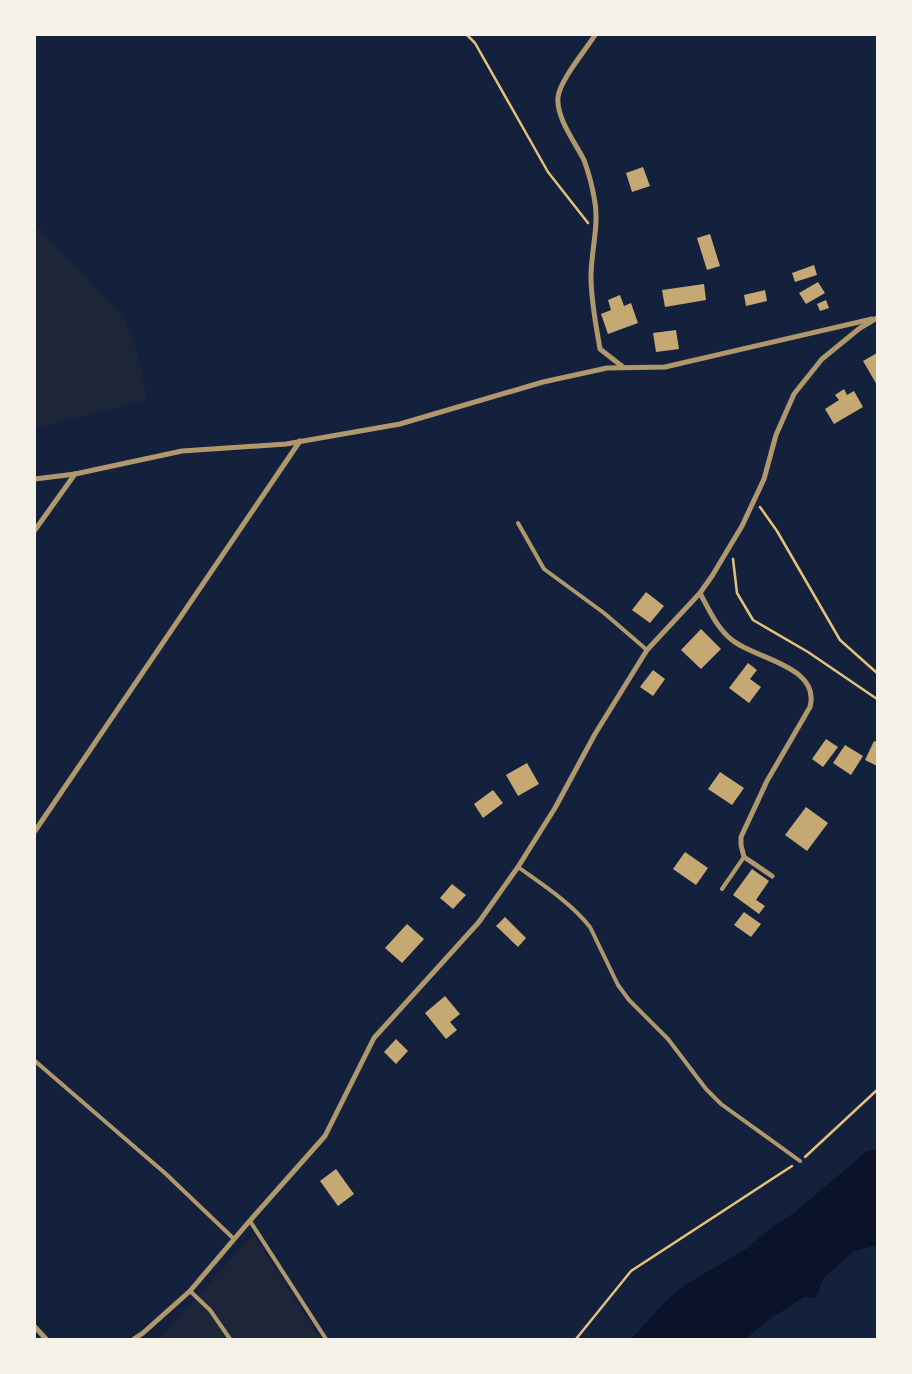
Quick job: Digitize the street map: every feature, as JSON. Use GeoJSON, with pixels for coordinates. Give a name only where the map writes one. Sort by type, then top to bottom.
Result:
{"type":"FeatureCollection","features":[{"type":"Feature","properties":{"kind":"street"},"geometry":{"type":"LineString","coordinates":[[595,35],[560,88],[558,109],[584,161],[595,198],[596,232],[592,257],[592,291],[600,349],[623,367]]}},
{"type":"Feature","properties":{"kind":"street"},"geometry":{"type":"LineString","coordinates":[[35,479],[75,474],[182,451],[300,441],[400,424],[543,382],[607,368],[665,367],[877,318]]}},
{"type":"Feature","properties":{"kind":"street"},"geometry":{"type":"LineString","coordinates":[[134,1339],[190,1291],[325,1136],[374,1038],[479,922],[518,867],[555,808],[595,734],[647,650],[700,593],[731,546],[764,479],[776,436],[794,394],[822,359],[860,328],[877,318]]}},
{"type":"Feature","properties":{"kind":"street"},"geometry":{"type":"LineString","coordinates":[[35,831],[300,441]]}},
{"type":"Feature","properties":{"kind":"street"},"geometry":{"type":"LineString","coordinates":[[35,530],[75,474]]}},
{"type":"Feature","properties":{"kind":"street"},"geometry":{"type":"LineString","coordinates":[[700,593],[717,624],[732,640],[751,652],[792,670],[806,682],[812,694],[810,707],[767,781],[744,829],[741,845],[744,857],[772,876]]}},
{"type":"Feature","properties":{"kind":"street"},"geometry":{"type":"LineString","coordinates":[[35,1327],[46,1339]]}},
{"type":"Feature","properties":{"kind":"lane"},"geometry":{"type":"LineString","coordinates":[[518,523],[544,569],[604,613],[647,650]]}},
{"type":"Feature","properties":{"kind":"lane"},"geometry":{"type":"LineString","coordinates":[[722,888],[744,857]]}},
{"type":"Feature","properties":{"kind":"lane"},"geometry":{"type":"LineString","coordinates":[[518,867],[546,887],[585,920],[618,985],[629,1000],[668,1039],[706,1089],[721,1104],[800,1161]]}},
{"type":"Feature","properties":{"kind":"lane"},"geometry":{"type":"LineString","coordinates":[[35,1061],[166,1174],[234,1239]]}},
{"type":"Feature","properties":{"kind":"lane"},"geometry":{"type":"LineString","coordinates":[[250,1221],[326,1339]]}},
{"type":"Feature","properties":{"kind":"lane"},"geometry":{"type":"LineString","coordinates":[[190,1291],[210,1310],[230,1339]]}},
{"type":"Feature","properties":{"kind":"path"},"geometry":{"type":"LineString","coordinates":[[468,35],[475,43],[548,172],[596,232]]}},
{"type":"Feature","properties":{"kind":"path"},"geometry":{"type":"LineString","coordinates":[[754,499],[777,531],[840,640],[877,673]]}},
{"type":"Feature","properties":{"kind":"path"},"geometry":{"type":"LineString","coordinates":[[731,546],[737,593],[753,620],[808,652],[877,699]]}},
{"type":"Feature","properties":{"kind":"path"},"geometry":{"type":"LineString","coordinates":[[576,1339],[631,1271],[800,1161],[877,1090]]}},
{"type":"Feature","properties":{"kind":"shaded area"},"geometry":{"type":"Polygon","coordinates":[[[35,223],[119,312],[134,344],[147,400],[35,428],[35,223]]]}},
{"type":"Feature","properties":{"kind":"shaded area"},"geometry":{"type":"Polygon","coordinates":[[[877,1149],[877,1245],[854,1251],[823,1279],[816,1298],[804,1297],[773,1317],[745,1339],[631,1339],[663,1304],[683,1286],[746,1249],[773,1226],[794,1213],[867,1151],[877,1149]]]}},
{"type":"Feature","properties":{"kind":"shaded area"},"geometry":{"type":"Polygon","coordinates":[[[253,1234],[320,1339],[160,1339],[163,1336],[253,1234]]]}},
{"type":"Feature","properties":{"kind":"building"},"geometry":{"type":"Polygon","coordinates":[[[643,167],[650,186],[632,192],[626,173],[643,167]]]}},
{"type":"Feature","properties":{"kind":"building"},"geometry":{"type":"Polygon","coordinates":[[[710,234],[720,266],[707,270],[697,238],[710,234]]]}},
{"type":"Feature","properties":{"kind":"building"},"geometry":{"type":"Polygon","coordinates":[[[814,265],[817,275],[795,282],[792,273],[814,265]]]}},
{"type":"Feature","properties":{"kind":"building"},"geometry":{"type":"Polygon","coordinates":[[[818,282],[825,293],[806,304],[799,293],[818,282]]]}},
{"type":"Feature","properties":{"kind":"building"},"geometry":{"type":"Polygon","coordinates":[[[704,284],[706,300],[665,307],[662,290],[704,284]]]}},
{"type":"Feature","properties":{"kind":"building"},"geometry":{"type":"Polygon","coordinates":[[[765,290],[767,301],[746,306],[744,295],[765,290]]]}},
{"type":"Feature","properties":{"kind":"building"},"geometry":{"type":"Polygon","coordinates":[[[620,295],[624,306],[631,303],[638,323],[608,334],[601,314],[611,310],[608,300],[620,295]]]}},
{"type":"Feature","properties":{"kind":"building"},"geometry":{"type":"Polygon","coordinates":[[[826,300],[829,308],[820,311],[817,304],[826,300]]]}},
{"type":"Feature","properties":{"kind":"building"},"geometry":{"type":"Polygon","coordinates":[[[676,330],[679,349],[656,352],[653,333],[676,330]]]}},
{"type":"Feature","properties":{"kind":"building"},"geometry":{"type":"Polygon","coordinates":[[[877,353],[877,385],[863,361],[877,353]]]}},
{"type":"Feature","properties":{"kind":"building"},"geometry":{"type":"Polygon","coordinates":[[[844,389],[847,395],[854,391],[863,407],[834,424],[825,409],[839,400],[835,395],[844,389]]]}},
{"type":"Feature","properties":{"kind":"building"},"geometry":{"type":"Polygon","coordinates":[[[646,592],[664,606],[650,623],[632,610],[646,592]]]}},
{"type":"Feature","properties":{"kind":"building"},"geometry":{"type":"Polygon","coordinates":[[[701,629],[721,649],[701,669],[681,650],[701,629]]]}},
{"type":"Feature","properties":{"kind":"building"},"geometry":{"type":"Polygon","coordinates":[[[748,663],[757,670],[750,679],[761,687],[749,703],[729,688],[748,663]]]}},
{"type":"Feature","properties":{"kind":"building"},"geometry":{"type":"Polygon","coordinates":[[[653,670],[665,679],[653,696],[640,687],[653,670]]]}},
{"type":"Feature","properties":{"kind":"building"},"geometry":{"type":"Polygon","coordinates":[[[826,739],[838,747],[823,767],[812,759],[826,739]]]}},
{"type":"Feature","properties":{"kind":"building"},"geometry":{"type":"Polygon","coordinates":[[[874,741],[877,742],[877,766],[865,760],[874,741]]]}},
{"type":"Feature","properties":{"kind":"building"},"geometry":{"type":"Polygon","coordinates":[[[845,745],[863,756],[851,775],[833,763],[845,745]]]}},
{"type":"Feature","properties":{"kind":"building"},"geometry":{"type":"Polygon","coordinates":[[[527,763],[539,784],[518,796],[506,775],[527,763]]]}},
{"type":"Feature","properties":{"kind":"building"},"geometry":{"type":"Polygon","coordinates":[[[720,772],[744,788],[732,805],[708,789],[720,772]]]}},
{"type":"Feature","properties":{"kind":"building"},"geometry":{"type":"Polygon","coordinates":[[[493,790],[503,803],[483,818],[474,804],[493,790]]]}},
{"type":"Feature","properties":{"kind":"building"},"geometry":{"type":"Polygon","coordinates":[[[806,807],[828,823],[807,851],[785,835],[806,807]]]}},
{"type":"Feature","properties":{"kind":"building"},"geometry":{"type":"Polygon","coordinates":[[[685,852],[708,868],[696,885],[673,869],[685,852]]]}},
{"type":"Feature","properties":{"kind":"building"},"geometry":{"type":"Polygon","coordinates":[[[752,869],[769,881],[756,900],[765,906],[759,914],[733,895],[752,869]]]}},
{"type":"Feature","properties":{"kind":"building"},"geometry":{"type":"Polygon","coordinates":[[[452,884],[466,895],[453,909],[440,898],[452,884]]]}},
{"type":"Feature","properties":{"kind":"building"},"geometry":{"type":"Polygon","coordinates":[[[744,912],[761,924],[751,937],[734,925],[744,912]]]}},
{"type":"Feature","properties":{"kind":"building"},"geometry":{"type":"Polygon","coordinates":[[[505,917],[526,938],[518,947],[496,926],[505,917]]]}},
{"type":"Feature","properties":{"kind":"building"},"geometry":{"type":"Polygon","coordinates":[[[407,924],[424,939],[402,963],[385,948],[407,924]]]}},
{"type":"Feature","properties":{"kind":"building"},"geometry":{"type":"Polygon","coordinates":[[[445,996],[460,1014],[450,1022],[457,1030],[446,1039],[425,1013],[445,996]]]}},
{"type":"Feature","properties":{"kind":"building"},"geometry":{"type":"Polygon","coordinates":[[[396,1039],[408,1051],[396,1064],[384,1052],[396,1039]]]}},
{"type":"Feature","properties":{"kind":"building"},"geometry":{"type":"Polygon","coordinates":[[[336,1169],[354,1194],[338,1206],[320,1181],[336,1169]]]}}]}
